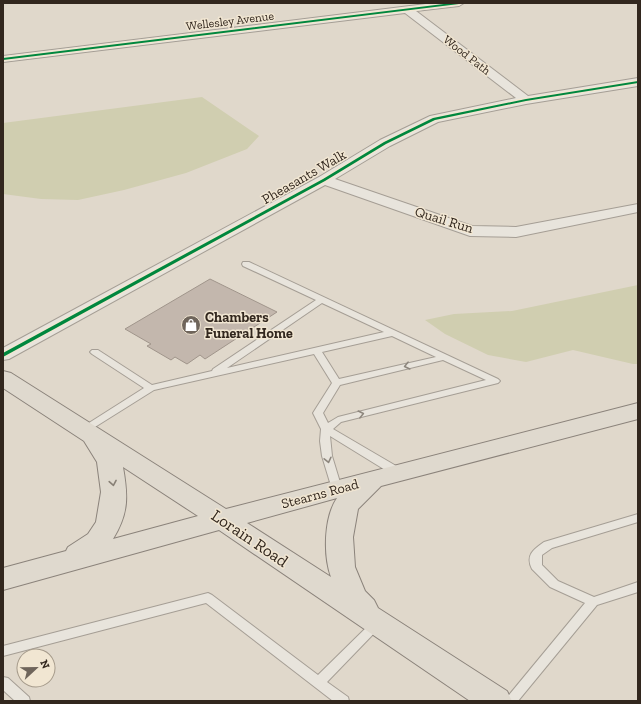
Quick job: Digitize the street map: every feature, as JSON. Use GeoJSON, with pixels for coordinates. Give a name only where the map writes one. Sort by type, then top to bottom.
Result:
{"type":"FeatureCollection","features":[{"type":"Feature","properties":{"kind":"main road","name":"Lorain Road"},"geometry":{"type":"LineString","coordinates":[[3,378],[379,622],[496,701]]}},
{"type":"Feature","properties":{"kind":"main road","name":"Stearns Road"},"geometry":{"type":"LineString","coordinates":[[3,579],[373,479],[638,411]]}},
{"type":"Feature","properties":{"kind":"main road"},"geometry":{"type":"LineString","coordinates":[[67,562],[98,541],[109,523],[114,492],[109,461],[88,433]]}},
{"type":"Feature","properties":{"kind":"main road"},"geometry":{"type":"LineString","coordinates":[[373,479],[346,505],[340,543],[341,566],[353,598],[379,622]]}},
{"type":"Feature","properties":{"kind":"street","name":"Wellesley Avenue"},"geometry":{"type":"LineString","coordinates":[[3,60],[459,3]]}},
{"type":"Feature","properties":{"kind":"street","name":"Wood Path"},"geometry":{"type":"LineString","coordinates":[[408,10],[526,100]]}},
{"type":"Feature","properties":{"kind":"street","name":"Pheasants Walk"},"geometry":{"type":"LineString","coordinates":[[3,355],[324,180],[385,143],[434,119],[526,100],[638,82]]}},
{"type":"Feature","properties":{"kind":"street","name":"Quail Run"},"geometry":{"type":"LineString","coordinates":[[324,180],[470,231],[516,232],[638,208]]}},
{"type":"Feature","properties":{"kind":"lane"},"geometry":{"type":"LineString","coordinates":[[246,264],[495,381],[338,420],[326,429]]}},
{"type":"Feature","properties":{"kind":"lane"},"geometry":{"type":"LineString","coordinates":[[212,374],[323,299]]}},
{"type":"Feature","properties":{"kind":"lane"},"geometry":{"type":"LineString","coordinates":[[88,433],[151,388],[392,333]]}},
{"type":"Feature","properties":{"kind":"lane"},"geometry":{"type":"LineString","coordinates":[[316,350],[337,383]]}},
{"type":"Feature","properties":{"kind":"lane"},"geometry":{"type":"LineString","coordinates":[[96,352],[151,388]]}},
{"type":"Feature","properties":{"kind":"lane"},"geometry":{"type":"LineString","coordinates":[[337,489],[327,456],[325,441],[326,429],[318,413],[337,383],[445,357]]}},
{"type":"Feature","properties":{"kind":"lane"},"geometry":{"type":"LineString","coordinates":[[326,429],[399,473]]}},
{"type":"Feature","properties":{"kind":"lane"},"geometry":{"type":"LineString","coordinates":[[593,602],[554,584],[536,566],[536,553],[548,545],[638,518]]}},
{"type":"Feature","properties":{"kind":"lane"},"geometry":{"type":"LineString","coordinates":[[510,701],[593,602],[638,587]]}},
{"type":"Feature","properties":{"kind":"lane"},"geometry":{"type":"LineString","coordinates":[[3,651],[208,598],[343,701]]}},
{"type":"Feature","properties":{"kind":"lane"},"geometry":{"type":"LineString","coordinates":[[318,683],[379,622]]}},
{"type":"Feature","properties":{"kind":"lane"},"geometry":{"type":"LineString","coordinates":[[3,682],[24,701]]}},
{"type":"Feature","properties":{"kind":"shaded area"},"geometry":{"type":"Polygon","coordinates":[[[202,97],[259,136],[247,149],[186,173],[124,190],[78,200],[41,199],[3,194],[3,123],[202,97]]]}},
{"type":"Feature","properties":{"kind":"shaded area"},"geometry":{"type":"Polygon","coordinates":[[[638,285],[638,364],[573,350],[526,362],[488,355],[445,334],[425,320],[454,314],[512,311],[638,285]]]}},
{"type":"Feature","properties":{"kind":"building","name":"Chambers Funeral Home"},"geometry":{"type":"Polygon","coordinates":[[[210,279],[277,312],[205,359],[200,355],[187,364],[175,357],[171,360],[147,346],[151,344],[125,329],[210,279]]]}},
{"type":"Feature","properties":{"kind":"cycle path"},"geometry":{"type":"LineString","coordinates":[[3,59],[459,3]]}},
{"type":"Feature","properties":{"kind":"cycle path"},"geometry":{"type":"LineString","coordinates":[[3,355],[324,180],[385,143],[434,119],[526,100],[638,82]]}},
{"type":"Feature","properties":{"kind":"place","name":"Chambers Funeral Home"},"geometry":{"type":"Point","coordinates":[191,325]}}]}
